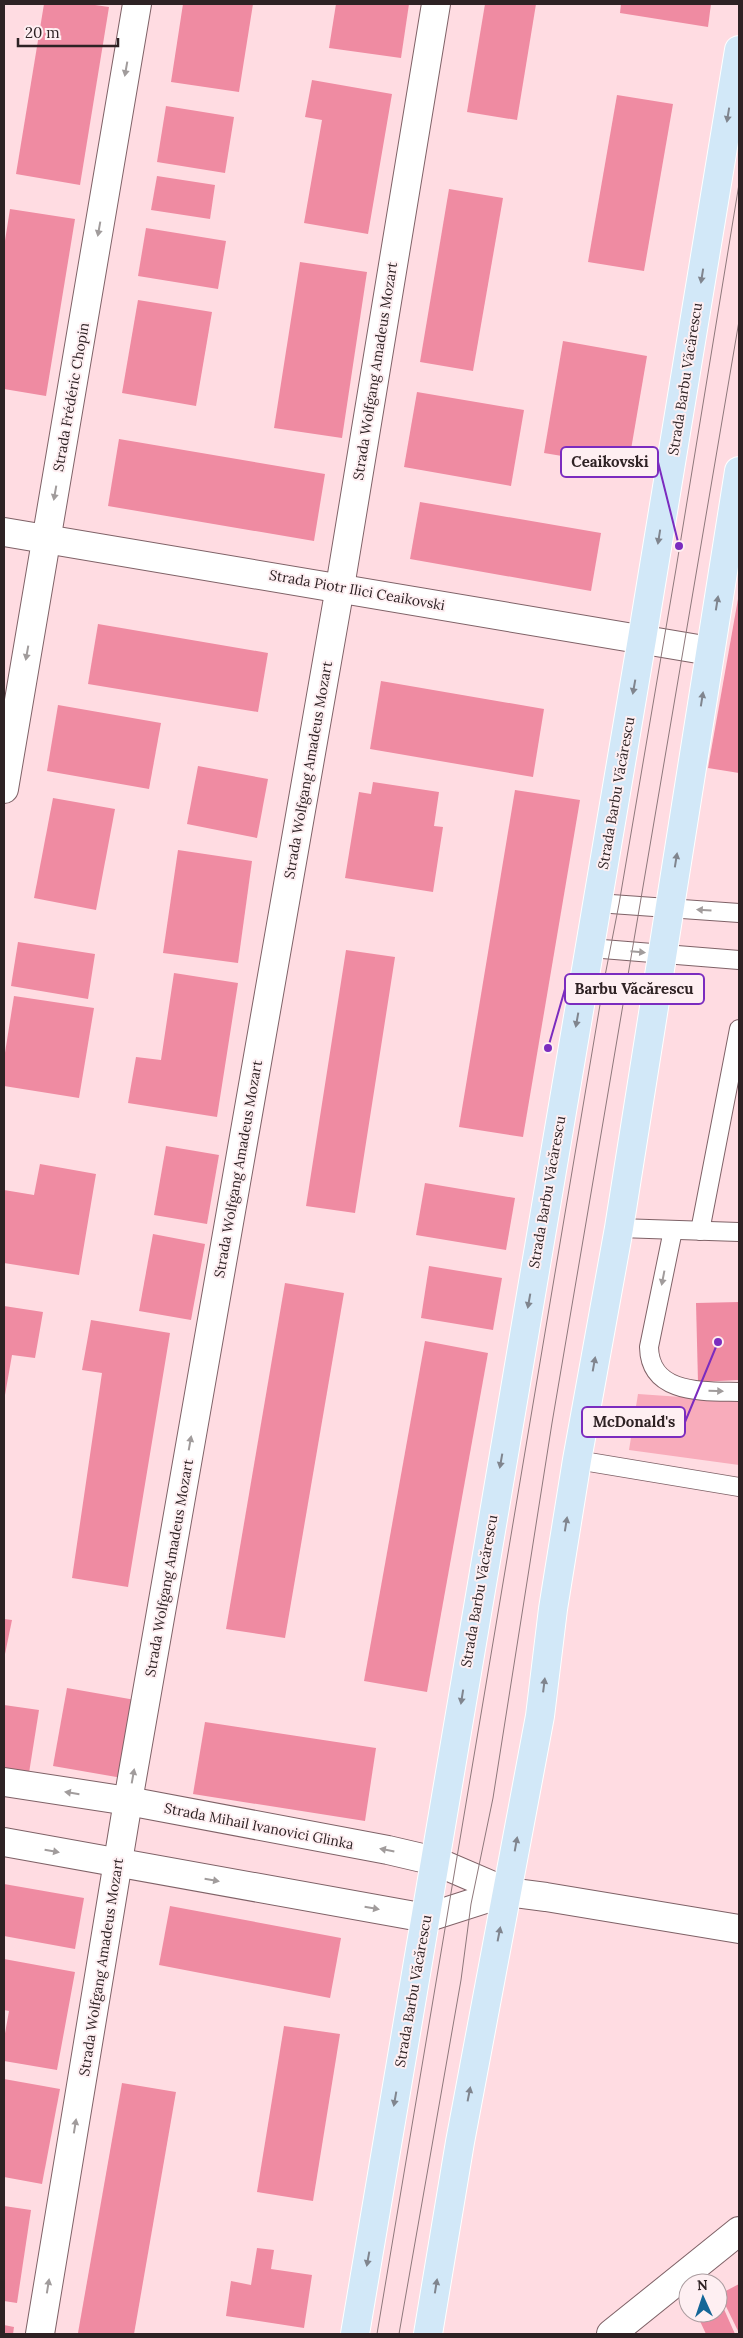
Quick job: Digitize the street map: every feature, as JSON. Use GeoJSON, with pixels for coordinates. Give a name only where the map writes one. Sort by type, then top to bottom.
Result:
{"type":"FeatureCollection","features":[{"type":"Feature","properties":{"kind":"main road","name":"Strada Barbu Văcărescu"},"geometry":{"type":"LineString","coordinates":[[354,2334],[590,948],[739,50]]}},
{"type":"Feature","properties":{"kind":"main road"},"geometry":{"type":"LineString","coordinates":[[428,2334],[460,2142],[540,1716],[553,1609],[576,1460],[619,1228],[668,908],[739,471]]}},
{"type":"Feature","properties":{"kind":"street","name":"Strada Frédéric Chopin"},"geometry":{"type":"LineString","coordinates":[[4,789],[137,4]]}},
{"type":"Feature","properties":{"kind":"street","name":"Strada Wolfgang Amadeus Mozart"},"geometry":{"type":"LineString","coordinates":[[40,2334],[128,1802],[340,587],[436,4]]}},
{"type":"Feature","properties":{"kind":"street","name":"Strada Piotr Ilici Ceaikovski"},"geometry":{"type":"LineString","coordinates":[[4,532],[340,587],[710,651]]}},
{"type":"Feature","properties":{"kind":"street","name":"Strada Mihail Ivanovici Glinka"},"geometry":{"type":"LineString","coordinates":[[4,1782],[128,1802],[435,1861],[507,1892],[546,1896],[739,1929]]}},
{"type":"Feature","properties":{"kind":"street","name":"Strada Mihail Ivanovici Glinka"},"geometry":{"type":"LineString","coordinates":[[4,1842],[426,1918],[507,1892]]}},
{"type":"Feature","properties":{"kind":"street"},"geometry":{"type":"LineString","coordinates":[[611,2334],[739,2232]]}},
{"type":"Feature","properties":{"kind":"lane"},"geometry":{"type":"LineString","coordinates":[[597,903],[739,913]]}},
{"type":"Feature","properties":{"kind":"lane"},"geometry":{"type":"LineString","coordinates":[[590,948],[739,960]]}},
{"type":"Feature","properties":{"kind":"lane"},"geometry":{"type":"LineString","coordinates":[[700,1230],[739,1029]]}},
{"type":"Feature","properties":{"kind":"lane"},"geometry":{"type":"LineString","coordinates":[[619,1228],[739,1232]]}},
{"type":"Feature","properties":{"kind":"lane"},"geometry":{"type":"LineString","coordinates":[[673,1230],[649,1347],[650,1359],[654,1370],[664,1381],[680,1386],[699,1390],[739,1392]]}},
{"type":"Feature","properties":{"kind":"lane"},"geometry":{"type":"LineString","coordinates":[[576,1460],[739,1487]]}},
{"type":"Feature","properties":{"kind":"shaded area"},"geometry":{"type":"Polygon","coordinates":[[[638,1394],[739,1401],[739,1465],[629,1450],[638,1394]]]}},
{"type":"Feature","properties":{"kind":"building"},"geometry":{"type":"Polygon","coordinates":[[[44,4],[88,4],[109,7],[80,185],[16,174],[44,4]]]}},
{"type":"Feature","properties":{"kind":"building"},"geometry":{"type":"Polygon","coordinates":[[[183,4],[253,4],[239,92],[171,82],[183,4]]]}},
{"type":"Feature","properties":{"kind":"building"},"geometry":{"type":"Polygon","coordinates":[[[336,4],[409,4],[401,58],[329,48],[336,4]]]}},
{"type":"Feature","properties":{"kind":"building"},"geometry":{"type":"Polygon","coordinates":[[[485,4],[536,4],[517,120],[467,112],[485,4]]]}},
{"type":"Feature","properties":{"kind":"building"},"geometry":{"type":"Polygon","coordinates":[[[621,4],[711,4],[708,27],[620,13],[621,4]]]}},
{"type":"Feature","properties":{"kind":"building"},"geometry":{"type":"Polygon","coordinates":[[[312,80],[392,94],[368,234],[304,223],[322,120],[305,117],[312,80]]]}},
{"type":"Feature","properties":{"kind":"building"},"geometry":{"type":"Polygon","coordinates":[[[617,95],[673,104],[644,271],[588,262],[617,95]]]}},
{"type":"Feature","properties":{"kind":"building"},"geometry":{"type":"Polygon","coordinates":[[[166,106],[234,117],[225,173],[157,162],[166,106]]]}},
{"type":"Feature","properties":{"kind":"building"},"geometry":{"type":"Polygon","coordinates":[[[157,176],[215,185],[210,219],[151,210],[157,176]]]}},
{"type":"Feature","properties":{"kind":"building"},"geometry":{"type":"Polygon","coordinates":[[[449,189],[503,198],[473,371],[420,362],[449,189]]]}},
{"type":"Feature","properties":{"kind":"building"},"geometry":{"type":"Polygon","coordinates":[[[10,209],[75,219],[46,396],[4,389],[4,247],[10,209]]]}},
{"type":"Feature","properties":{"kind":"building"},"geometry":{"type":"Polygon","coordinates":[[[146,228],[226,241],[218,289],[138,276],[146,228]]]}},
{"type":"Feature","properties":{"kind":"building"},"geometry":{"type":"Polygon","coordinates":[[[300,262],[367,272],[342,438],[274,428],[300,262]]]}},
{"type":"Feature","properties":{"kind":"building"},"geometry":{"type":"Polygon","coordinates":[[[138,300],[212,312],[196,406],[122,393],[138,300]]]}},
{"type":"Feature","properties":{"kind":"building"},"geometry":{"type":"Polygon","coordinates":[[[563,341],[647,356],[628,467],[544,453],[563,341]]]}},
{"type":"Feature","properties":{"kind":"building"},"geometry":{"type":"Polygon","coordinates":[[[417,392],[524,410],[511,486],[404,467],[417,392]]]}},
{"type":"Feature","properties":{"kind":"building"},"geometry":{"type":"Polygon","coordinates":[[[119,439],[325,474],[314,541],[108,506],[119,439]]]}},
{"type":"Feature","properties":{"kind":"building"},"geometry":{"type":"Polygon","coordinates":[[[420,502],[601,533],[591,591],[410,559],[420,502]]]}},
{"type":"Feature","properties":{"kind":"building"},"geometry":{"type":"Polygon","coordinates":[[[739,599],[739,773],[708,768],[739,599]]]}},
{"type":"Feature","properties":{"kind":"building"},"geometry":{"type":"Polygon","coordinates":[[[98,624],[268,653],[258,712],[88,684],[98,624]]]}},
{"type":"Feature","properties":{"kind":"building"},"geometry":{"type":"Polygon","coordinates":[[[381,681],[544,709],[533,777],[370,749],[381,681]]]}},
{"type":"Feature","properties":{"kind":"building"},"geometry":{"type":"Polygon","coordinates":[[[58,705],[161,723],[149,789],[47,771],[58,705]]]}},
{"type":"Feature","properties":{"kind":"building"},"geometry":{"type":"Polygon","coordinates":[[[198,766],[268,779],[257,838],[187,824],[198,766]]]}},
{"type":"Feature","properties":{"kind":"building"},"geometry":{"type":"Polygon","coordinates":[[[373,782],[439,792],[434,826],[443,827],[433,892],[345,878],[359,792],[371,794],[373,782]]]}},
{"type":"Feature","properties":{"kind":"building"},"geometry":{"type":"Polygon","coordinates":[[[515,790],[580,800],[523,1137],[459,1127],[515,790]]]}},
{"type":"Feature","properties":{"kind":"building"},"geometry":{"type":"Polygon","coordinates":[[[53,798],[115,809],[96,910],[34,898],[53,798]]]}},
{"type":"Feature","properties":{"kind":"building"},"geometry":{"type":"Polygon","coordinates":[[[178,850],[252,861],[238,963],[163,953],[178,850]]]}},
{"type":"Feature","properties":{"kind":"building"},"geometry":{"type":"Polygon","coordinates":[[[18,942],[95,954],[88,999],[11,986],[18,942]]]}},
{"type":"Feature","properties":{"kind":"building"},"geometry":{"type":"Polygon","coordinates":[[[346,950],[395,957],[355,1213],[306,1206],[346,950]]]}},
{"type":"Feature","properties":{"kind":"building"},"geometry":{"type":"Polygon","coordinates":[[[174,973],[238,983],[217,1117],[128,1103],[136,1057],[161,1060],[174,973]]]}},
{"type":"Feature","properties":{"kind":"building"},"geometry":{"type":"Polygon","coordinates":[[[14,996],[94,1008],[79,1098],[4,1086],[4,1059],[14,996]]]}},
{"type":"Feature","properties":{"kind":"building"},"geometry":{"type":"Polygon","coordinates":[[[166,1146],[219,1155],[207,1224],[154,1215],[166,1146]]]}},
{"type":"Feature","properties":{"kind":"building"},"geometry":{"type":"Polygon","coordinates":[[[40,1164],[96,1174],[79,1275],[4,1263],[4,1190],[34,1195],[40,1164]]]}},
{"type":"Feature","properties":{"kind":"building"},"geometry":{"type":"Polygon","coordinates":[[[425,1183],[515,1198],[506,1250],[416,1235],[425,1183]]]}},
{"type":"Feature","properties":{"kind":"building"},"geometry":{"type":"Polygon","coordinates":[[[153,1234],[205,1244],[191,1320],[139,1311],[153,1234]]]}},
{"type":"Feature","properties":{"kind":"building"},"geometry":{"type":"Polygon","coordinates":[[[429,1266],[502,1278],[493,1330],[421,1318],[429,1266]]]}},
{"type":"Feature","properties":{"kind":"building"},"geometry":{"type":"Polygon","coordinates":[[[285,1283],[344,1293],[285,1638],[226,1629],[285,1283]]]}},
{"type":"Feature","properties":{"kind":"building"},"geometry":{"type":"Polygon","coordinates":[[[739,1302],[739,1380],[698,1382],[696,1303],[739,1302]]]}},
{"type":"Feature","properties":{"kind":"building"},"geometry":{"type":"Polygon","coordinates":[[[4,1306],[43,1312],[35,1358],[12,1355],[5,1395],[4,1306]]]}},
{"type":"Feature","properties":{"kind":"building"},"geometry":{"type":"Polygon","coordinates":[[[91,1320],[170,1333],[128,1587],[72,1578],[102,1373],[82,1370],[91,1320]]]}},
{"type":"Feature","properties":{"kind":"building"},"geometry":{"type":"Polygon","coordinates":[[[425,1341],[488,1353],[427,1692],[364,1681],[425,1341]]]}},
{"type":"Feature","properties":{"kind":"building"},"geometry":{"type":"Polygon","coordinates":[[[4,1619],[12,1620],[5,1654],[4,1654],[4,1619]]]}},
{"type":"Feature","properties":{"kind":"building"},"geometry":{"type":"Polygon","coordinates":[[[67,1688],[141,1701],[128,1779],[53,1766],[67,1688]]]}},
{"type":"Feature","properties":{"kind":"building"},"geometry":{"type":"Polygon","coordinates":[[[4,1705],[39,1710],[29,1773],[4,1769],[4,1705]]]}},
{"type":"Feature","properties":{"kind":"building"},"geometry":{"type":"Polygon","coordinates":[[[205,1722],[376,1748],[365,1821],[193,1794],[205,1722]]]}},
{"type":"Feature","properties":{"kind":"building"},"geometry":{"type":"Polygon","coordinates":[[[4,1884],[84,1898],[75,1949],[4,1936],[4,1884]]]}},
{"type":"Feature","properties":{"kind":"building"},"geometry":{"type":"Polygon","coordinates":[[[170,1906],[341,1938],[330,1998],[159,1965],[170,1906]]]}},
{"type":"Feature","properties":{"kind":"building"},"geometry":{"type":"Polygon","coordinates":[[[4,1959],[75,1972],[57,2070],[4,2061],[4,2039],[9,2011],[4,2010],[4,1959]]]}},
{"type":"Feature","properties":{"kind":"building"},"geometry":{"type":"Polygon","coordinates":[[[284,2026],[340,2034],[313,2201],[257,2192],[284,2026]]]}},
{"type":"Feature","properties":{"kind":"building"},"geometry":{"type":"Polygon","coordinates":[[[4,2079],[60,2089],[42,2184],[4,2177],[4,2079]]]}},
{"type":"Feature","properties":{"kind":"building"},"geometry":{"type":"Polygon","coordinates":[[[122,2083],[176,2092],[134,2334],[83,2334],[78,2333],[122,2083]]]}},
{"type":"Feature","properties":{"kind":"building"},"geometry":{"type":"Polygon","coordinates":[[[4,2206],[31,2210],[17,2303],[4,2301],[4,2206]]]}},
{"type":"Feature","properties":{"kind":"building"},"geometry":{"type":"Polygon","coordinates":[[[257,2248],[274,2250],[271,2269],[312,2275],[304,2328],[226,2316],[231,2281],[251,2285],[257,2248]]]}},
{"type":"Feature","properties":{"kind":"building"},"geometry":{"type":"Polygon","coordinates":[[[739,2284],[739,2333],[728,2310],[728,2290],[739,2284]]]}},
{"type":"Feature","properties":{"kind":"building"},"geometry":{"type":"Polygon","coordinates":[[[728,2318],[735,2334],[706,2334],[701,2323],[728,2323],[728,2318]]]}},
{"type":"Feature","properties":{"kind":"building"},"geometry":{"type":"Polygon","coordinates":[[[4,2325],[14,2327],[13,2334],[4,2334],[4,2325]]]}},
{"type":"Feature","properties":{"kind":"tram line"},"geometry":{"type":"LineString","coordinates":[[377,2334],[604,981],[619,904],[676,569],[739,184]]}},
{"type":"Feature","properties":{"kind":"tram line"},"geometry":{"type":"LineString","coordinates":[[399,2334],[461,1980],[471,1904],[493,1798],[552,1423],[739,321]]}},
{"type":"Feature","properties":{"kind":"place","name":"Ceaikovski"},"geometry":{"type":"Point","coordinates":[679,546]}},
{"type":"Feature","properties":{"kind":"place","name":"Barbu Văcărescu"},"geometry":{"type":"Point","coordinates":[548,1048]}},
{"type":"Feature","properties":{"kind":"place","name":"McDonald's"},"geometry":{"type":"Point","coordinates":[718,1342]}}]}
